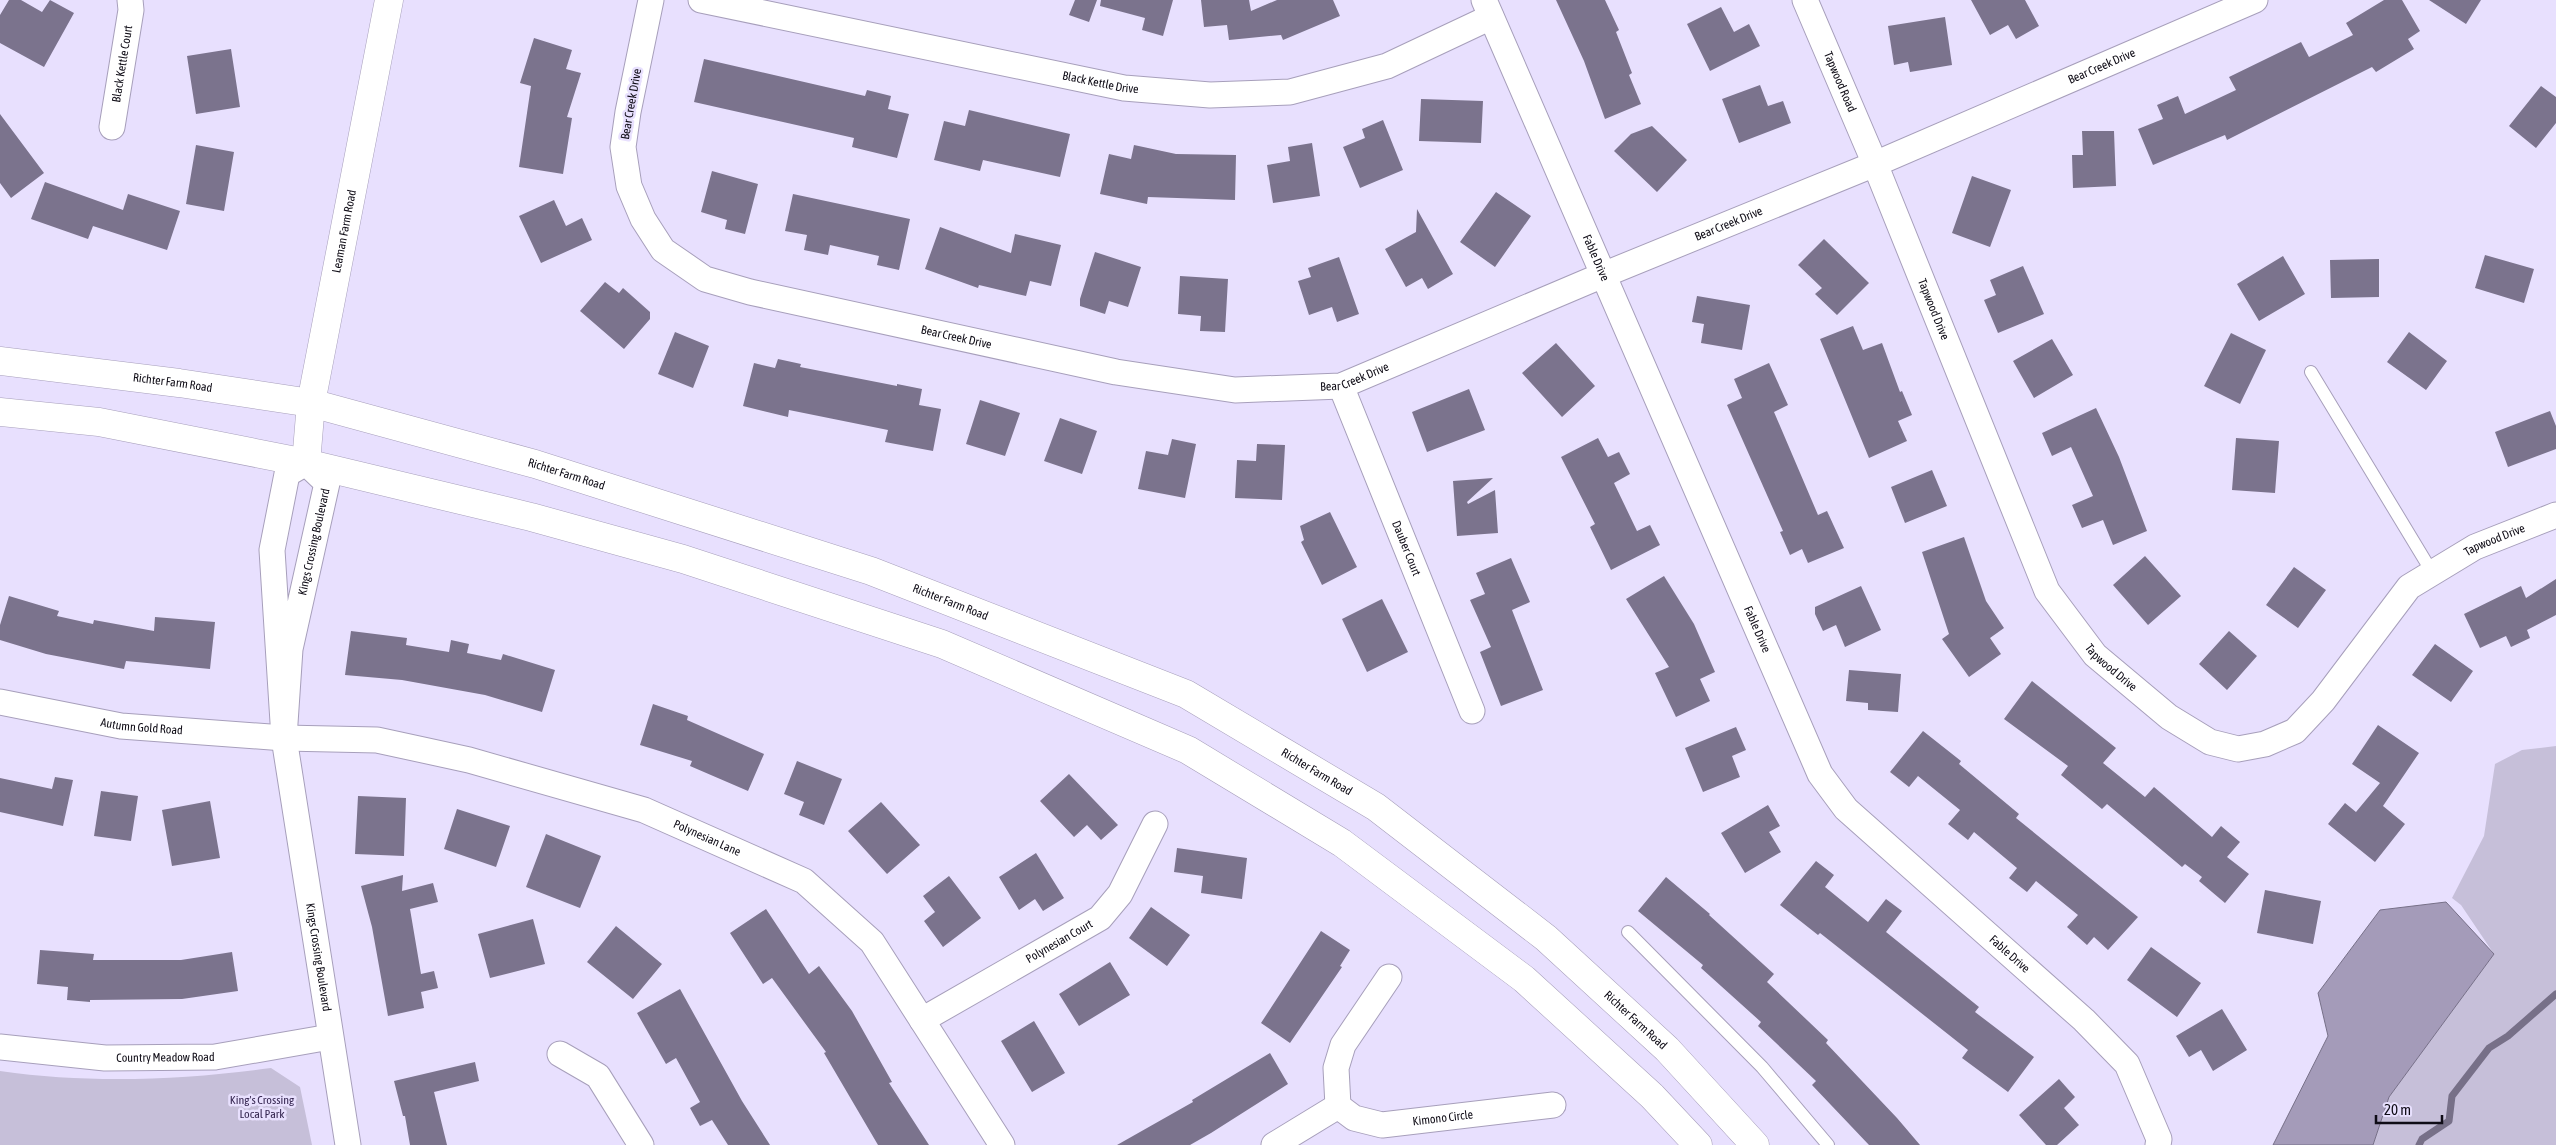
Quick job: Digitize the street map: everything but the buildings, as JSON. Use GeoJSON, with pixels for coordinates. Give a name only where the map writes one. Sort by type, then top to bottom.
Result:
{"type":"FeatureCollection","features":[{"type":"Feature","properties":{"kind":"main road","name":"Leaman Farm Road"},"geometry":{"type":"LineString","coordinates":[[306,463],[311,403],[389,0]]}},
{"type":"Feature","properties":{"kind":"main road","name":"Richter Farm Road"},"geometry":{"type":"LineString","coordinates":[[0,361],[179,383],[311,403],[535,464],[862,568],[1186,694],[1376,807],[1546,938],[1667,1049],[1755,1145]]}},
{"type":"Feature","properties":{"kind":"main road"},"geometry":{"type":"LineString","coordinates":[[0,412],[99,422],[306,463],[531,517],[683,558],[942,644],[1188,750],[1342,842],[1524,979],[1652,1096],[1698,1145]]}},
{"type":"Feature","properties":{"kind":"street","name":"Black Kettle Court"},"geometry":{"type":"LineString","coordinates":[[112,127],[131,10],[130,0]]}},
{"type":"Feature","properties":{"kind":"street","name":"Bear Creek Drive"},"geometry":{"type":"LineString","coordinates":[[651,0],[628,112],[623,147],[629,186],[643,219],[663,250],[705,279],[750,292],[1116,372],[1234,390],[1341,386],[1603,275],[1876,164],[2255,0]]}},
{"type":"Feature","properties":{"kind":"street","name":"Black Kettle Drive"},"geometry":{"type":"LineString","coordinates":[[701,0],[1124,88],[1210,96],[1290,92],[1378,68],[1488,8]]}},
{"type":"Feature","properties":{"kind":"street","name":"Tapwood Road"},"geometry":{"type":"LineString","coordinates":[[1805,0],[1876,164]]}},
{"type":"Feature","properties":{"kind":"street","name":"Fable Drive"},"geometry":{"type":"LineString","coordinates":[[1488,8],[1820,774],[1846,809],[2084,1020],[2127,1064],[2160,1139],[2158,1145]]}},
{"type":"Feature","properties":{"kind":"street","name":"Tapwood Drive"},"geometry":{"type":"LineString","coordinates":[[1876,164],[2047,591],[2095,655],[2169,717],[2210,742],[2238,749],[2265,744],[2295,731],[2323,701],[2409,588],[2432,572],[2474,548],[2556,515]]}},
{"type":"Feature","properties":{"kind":"street","name":"Dauber Court"},"geometry":{"type":"LineString","coordinates":[[1341,386],[1472,711]]}},
{"type":"Feature","properties":{"kind":"street","name":"Kings Crossing Boulevard"},"geometry":{"type":"LineString","coordinates":[[284,738],[290,649],[327,483],[306,463],[287,474],[272,550],[284,738],[348,1145]]}},
{"type":"Feature","properties":{"kind":"street","name":"Autumn Gold Road"},"geometry":{"type":"LineString","coordinates":[[0,702],[121,726],[284,738]]}},
{"type":"Feature","properties":{"kind":"street","name":"Polynesian Lane"},"geometry":{"type":"LineString","coordinates":[[284,738],[377,740],[469,760],[644,810],[804,881],[872,942],[1002,1145]]}},
{"type":"Feature","properties":{"kind":"street","name":"Polynesian Court"},"geometry":{"type":"LineString","coordinates":[[922,1020],[1100,918],[1120,894],[1155,824]]}},
{"type":"Feature","properties":{"kind":"street"},"geometry":{"type":"LineString","coordinates":[[1274,1145],[1338,1106],[1336,1068],[1343,1045],[1389,977]]}},
{"type":"Feature","properties":{"kind":"street","name":"Country Meadow Road"},"geometry":{"type":"LineString","coordinates":[[0,1047],[105,1058],[215,1058],[330,1037]]}},
{"type":"Feature","properties":{"kind":"street"},"geometry":{"type":"LineString","coordinates":[[560,1054],[598,1076],[641,1145]]}},
{"type":"Feature","properties":{"kind":"street","name":"Kimono Circle"},"geometry":{"type":"LineString","coordinates":[[1338,1106],[1354,1118],[1382,1125],[1553,1105]]}},
{"type":"Feature","properties":{"kind":"lane"},"geometry":{"type":"LineString","coordinates":[[2311,372],[2432,572]]}},
{"type":"Feature","properties":{"kind":"lane"},"geometry":{"type":"LineString","coordinates":[[1628,932],[1762,1067],[1828,1145]]}},
{"type":"Feature","properties":{"kind":"green space"},"geometry":{"type":"Polygon","coordinates":[[[2556,746],[2556,1145],[2373,1145],[2389,1097],[2494,954],[2461,905],[2452,898],[2484,836],[2495,764],[2522,750],[2556,746]]]}},
{"type":"Feature","properties":{"kind":"green space","name":"King's Crossing Local Park"},"geometry":{"type":"Polygon","coordinates":[[[271,1068],[300,1087],[312,1145],[0,1145],[0,1071],[68,1078],[136,1079],[170,1078],[271,1068]]]}},
{"type":"Feature","properties":{"kind":"shaded area"},"geometry":{"type":"Polygon","coordinates":[[[2446,902],[2494,954],[2389,1097],[2373,1145],[2273,1145],[2328,1036],[2318,993],[2380,910],[2446,902]]]}},
{"type":"Feature","properties":{"kind":"waterway"},"geometry":{"type":"LineString","coordinates":[[2419,1145],[2422,1139],[2449,1121],[2452,1096],[2489,1048],[2508,1036],[2556,994]]}}]}
